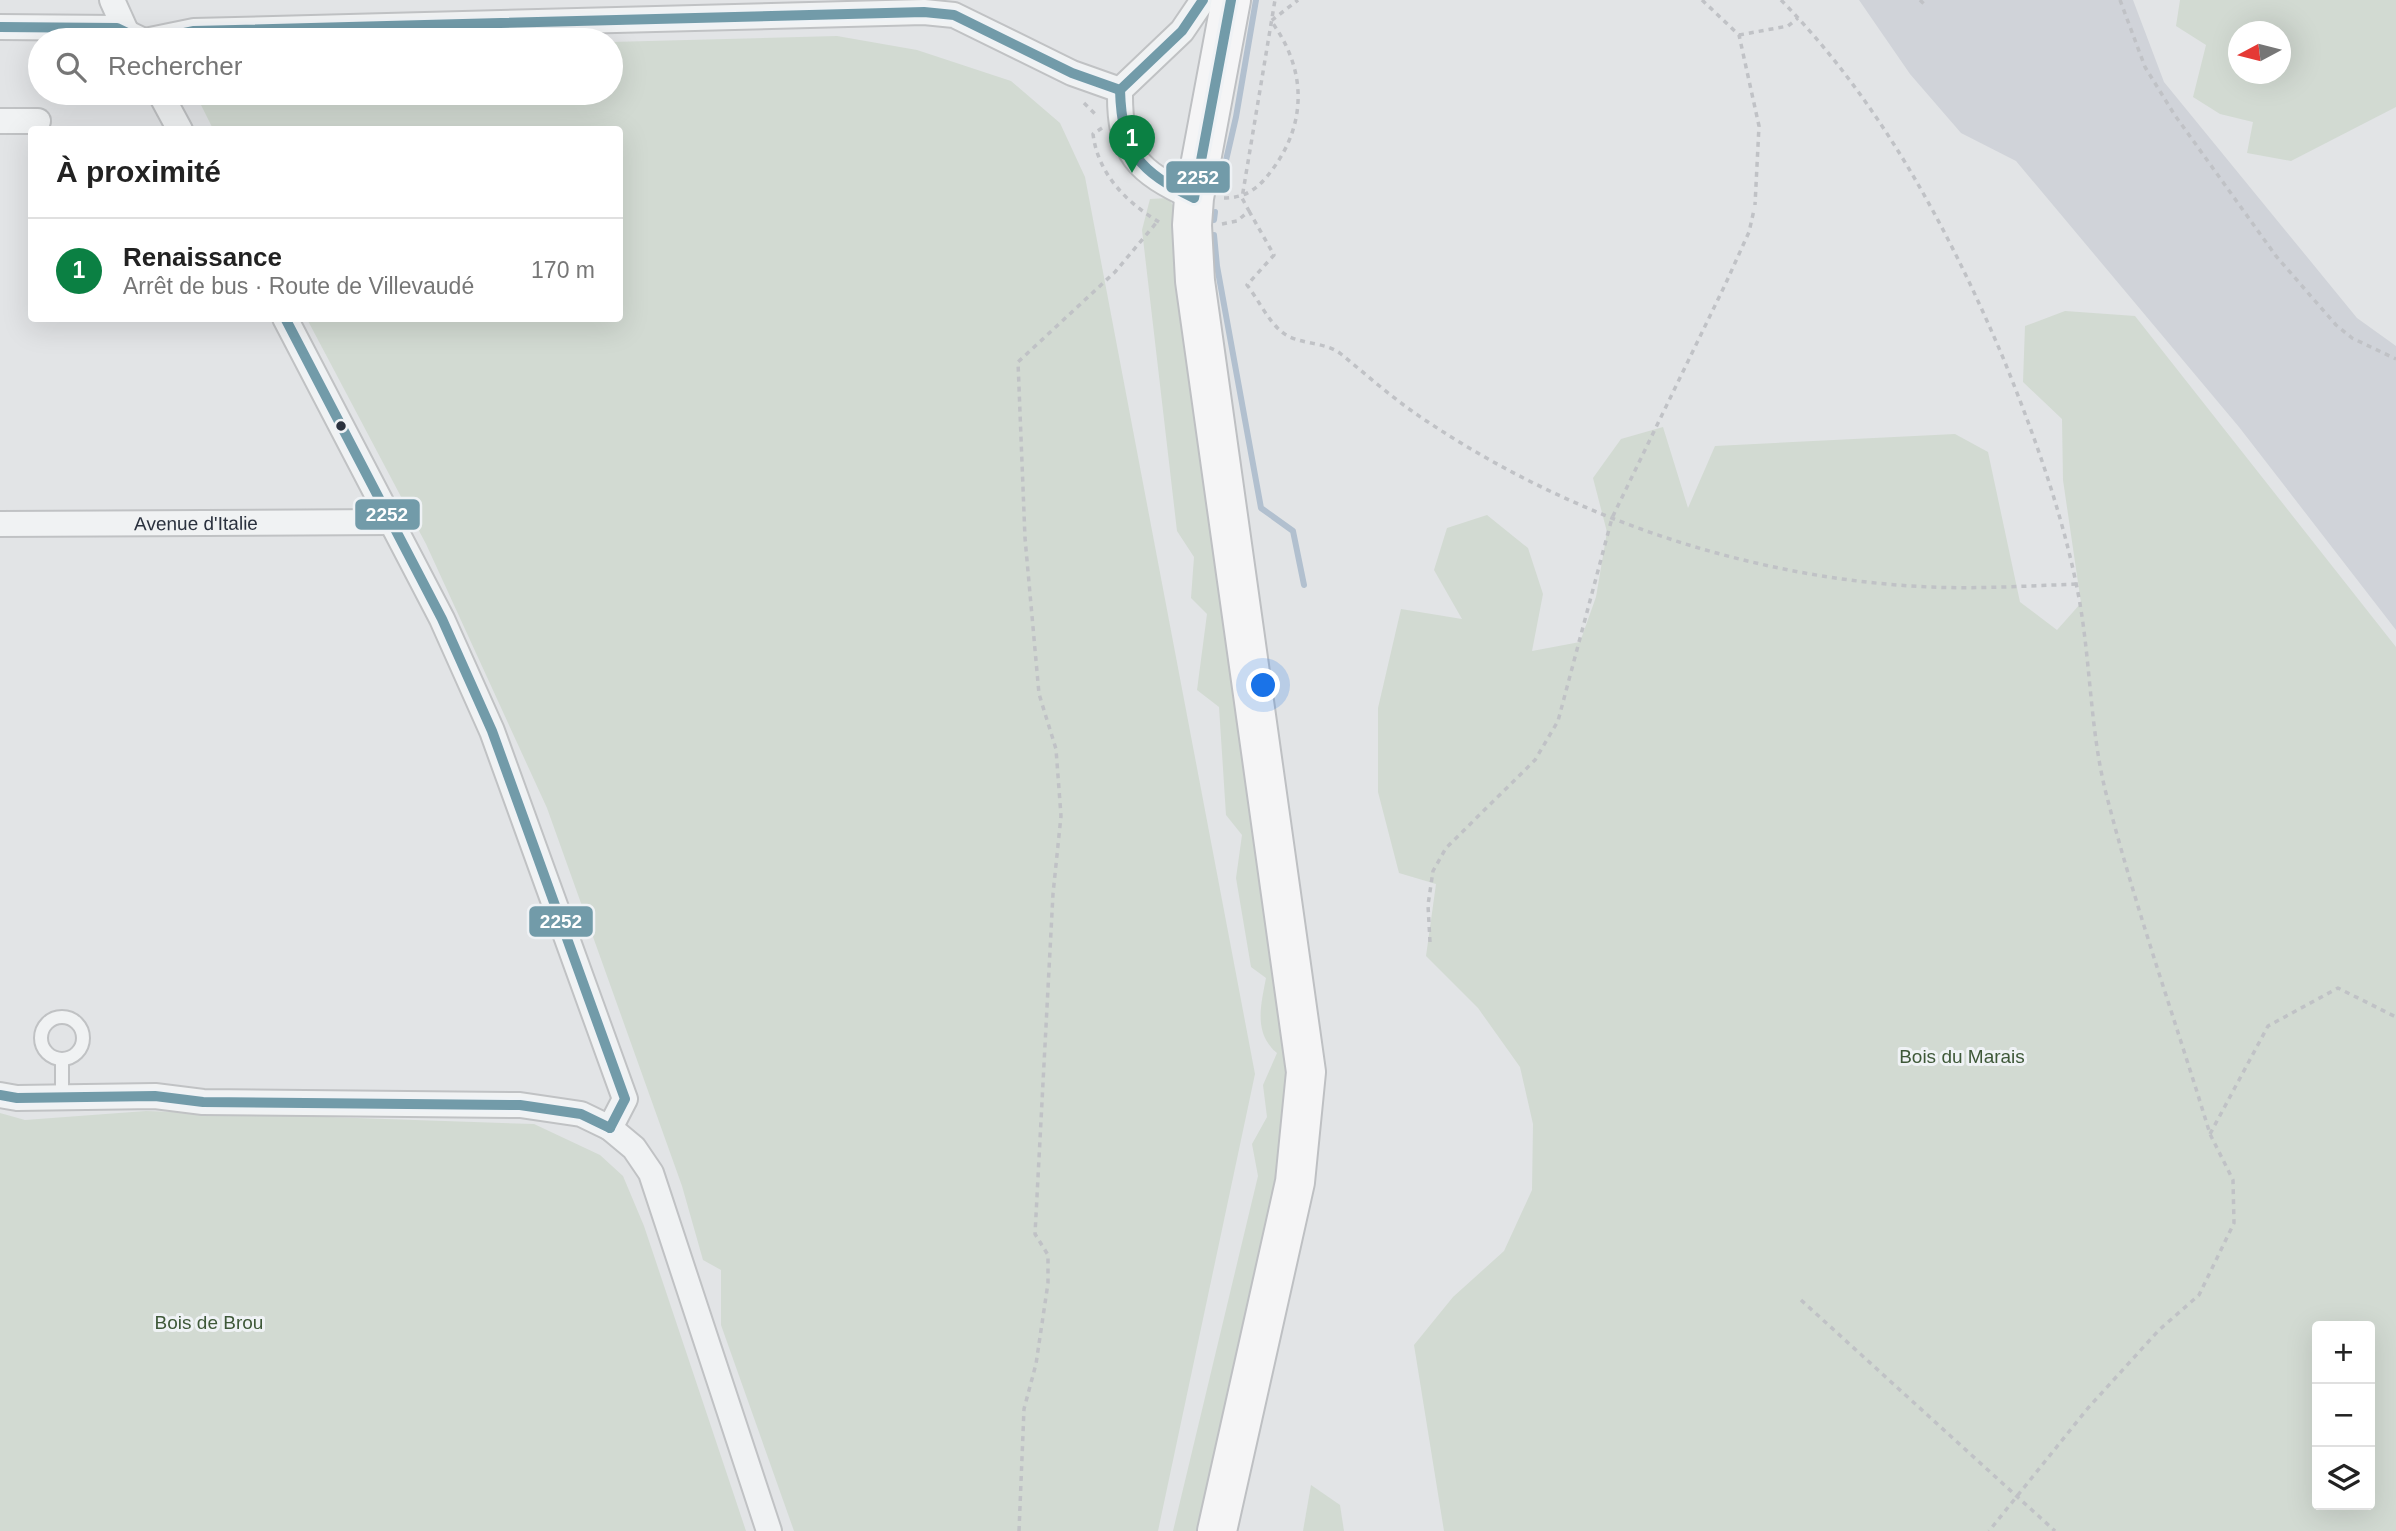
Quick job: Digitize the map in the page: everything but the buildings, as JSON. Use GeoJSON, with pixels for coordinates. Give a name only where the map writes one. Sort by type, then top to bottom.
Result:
{"type":"FeatureCollection","features":[{"type":"Feature","properties":{"kind":"main road"},"geometry":{"type":"LineString","coordinates":[[1194,198],[1192,164],[1221,0]]}},
{"type":"Feature","properties":{"kind":"main road"},"geometry":{"type":"LineString","coordinates":[[1217,1531],[1295,1182],[1306,1072],[1195,281],[1192,225],[1194,198],[1231,0]]}},
{"type":"Feature","properties":{"kind":"street"},"geometry":{"type":"LineString","coordinates":[[112,0],[130,28]]}},
{"type":"Feature","properties":{"kind":"street"},"geometry":{"type":"LineString","coordinates":[[1194,198],[1158,179],[1138,163],[1120,124],[1120,90],[1182,31],[1203,0]]}},
{"type":"Feature","properties":{"kind":"street"},"geometry":{"type":"LineString","coordinates":[[309,28],[924,12],[954,16],[1072,73],[1120,90]]}},
{"type":"Feature","properties":{"kind":"street"},"geometry":{"type":"LineString","coordinates":[[0,27],[117,28]]}},
{"type":"Feature","properties":{"kind":"street"},"geometry":{"type":"LineString","coordinates":[[166,105],[178,126]]}},
{"type":"Feature","properties":{"kind":"street"},"geometry":{"type":"LineString","coordinates":[[0,121],[38,121]]}},
{"type":"Feature","properties":{"kind":"street"},"geometry":{"type":"LineString","coordinates":[[287,322],[442,619],[492,731],[625,1099],[610,1128]]}},
{"type":"Feature","properties":{"kind":"street","name":"Avenue d'Italie"},"geometry":{"type":"LineString","coordinates":[[0,524],[392,522]]}},
{"type":"Feature","properties":{"kind":"street"},"geometry":{"type":"LineString","coordinates":[[0,1095],[155,1096],[204,1102],[520,1105],[581,1114],[610,1128],[634,1148],[651,1173],[769,1531]]}},
{"type":"Feature","properties":{"kind":"lane"},"geometry":{"type":"LineString","coordinates":[[62,1059],[62,1096]]}},
{"type":"Feature","properties":{"kind":"path"},"geometry":{"type":"LineString","coordinates":[[1270,21],[1283,38],[1297,73],[1297,116],[1292,139],[1279,161],[1263,183],[1242,198],[1270,21],[1275,0]]}},
{"type":"Feature","properties":{"kind":"path"},"geometry":{"type":"LineString","coordinates":[[1270,21],[1298,0]]}},
{"type":"Feature","properties":{"kind":"path"},"geometry":{"type":"LineString","coordinates":[[1430,942],[1428,905],[1433,871],[1446,848],[1535,760],[1558,721],[1612,518],[1749,232],[1754,208],[1759,126],[1739,35],[1702,0]]}},
{"type":"Feature","properties":{"kind":"path"},"geometry":{"type":"LineString","coordinates":[[1781,0],[1819,40],[1887,133],[1960,260],[2039,448],[2077,584],[2106,795],[2210,1134],[2232,1180],[2234,1223],[2199,1295],[2159,1330],[2088,1408],[1989,1531]]}},
{"type":"Feature","properties":{"kind":"path"},"geometry":{"type":"LineString","coordinates":[[2120,0],[2145,67],[2174,114],[2276,256],[2336,325],[2352,338],[2396,359]]}},
{"type":"Feature","properties":{"kind":"path"},"geometry":{"type":"LineString","coordinates":[[1739,35],[1788,26],[1798,18]]}},
{"type":"Feature","properties":{"kind":"path"},"geometry":{"type":"LineString","coordinates":[[1081,100],[1105,126]]}},
{"type":"Feature","properties":{"kind":"path"},"geometry":{"type":"LineString","coordinates":[[1249,211],[1274,255],[1247,285],[1282,333],[1336,351],[1415,413],[1468,447],[1511,472],[1612,518],[1720,553],[1816,575],[1928,587],[2077,584]]}},
{"type":"Feature","properties":{"kind":"path"},"geometry":{"type":"LineString","coordinates":[[1018,1531],[1024,1409],[1037,1364],[1048,1283],[1048,1255],[1035,1234],[1053,894],[1061,816],[1056,749],[1039,694],[1025,538],[1018,362],[1115,272],[1157,222]]}},
{"type":"Feature","properties":{"kind":"path"},"geometry":{"type":"LineString","coordinates":[[2210,1134],[2268,1026],[2338,988],[2396,1017]]}},
{"type":"Feature","properties":{"kind":"path"},"geometry":{"type":"LineString","coordinates":[[1801,1300],[2055,1531]]}},
{"type":"Feature","properties":{"kind":"shaded area"},"geometry":{"type":"Polygon","coordinates":[[[1859,0],[2133,0],[2164,82],[2357,318],[2396,346],[2396,630],[2239,427],[2016,161],[1961,133],[1910,74],[1859,0]]]}},
{"type":"Feature","properties":{"kind":"green space"},"geometry":{"type":"Polygon","coordinates":[[[2180,0],[2396,0],[2396,107],[2291,161],[2247,153],[2253,122],[2220,114],[2193,97],[2206,45],[2176,26],[2180,0]]]}},
{"type":"Feature","properties":{"kind":"green space"},"geometry":{"type":"Polygon","coordinates":[[[837,36],[917,50],[1011,81],[1060,123],[1085,177],[1255,1074],[1158,1531],[794,1531],[721,1325],[721,1270],[703,1260],[682,1186],[547,808],[426,544],[309,322],[623,322],[623,126],[212,126],[201,105],[623,105],[623,42],[837,36]]]}},
{"type":"Feature","properties":{"kind":"green space"},"geometry":{"type":"Polygon","coordinates":[[[1168,198],[1181,217],[1290,1029],[1287,1136],[1205,1531],[1173,1531],[1258,1176],[1252,1144],[1267,1117],[1263,1085],[1277,1053],[1264,1037],[1261,1008],[1266,978],[1251,967],[1236,878],[1242,835],[1226,815],[1219,707],[1197,690],[1207,614],[1191,598],[1194,557],[1177,531],[1142,230],[1150,199],[1168,198]]]}},
{"type":"Feature","properties":{"kind":"green space","name":"Bois du Marais"},"geometry":{"type":"Polygon","coordinates":[[[2065,311],[2135,316],[2396,647],[2396,1531],[1444,1531],[1414,1345],[1453,1297],[1504,1251],[1532,1190],[1533,1124],[1520,1067],[1478,1008],[1426,956],[1436,884],[1399,873],[1378,792],[1378,708],[1401,609],[1462,619],[1434,570],[1447,528],[1487,515],[1528,548],[1543,594],[1532,651],[1580,642],[1596,597],[1607,532],[1593,478],[1621,439],[1663,427],[1688,508],[1715,446],[1955,434],[1988,452],[2020,602],[2057,630],[2081,603],[2063,480],[2062,419],[2023,382],[2025,326],[2065,311]]]}},
{"type":"Feature","properties":{"kind":"green space","name":"Bois de Brou"},"geometry":{"type":"Polygon","coordinates":[[[146,1111],[534,1124],[600,1155],[623,1176],[644,1226],[746,1531],[0,1531],[0,1113],[25,1120],[146,1111]]]}},
{"type":"Feature","properties":{"kind":"green space"},"geometry":{"type":"Polygon","coordinates":[[[1311,1485],[1340,1505],[1344,1531],[1303,1531],[1311,1485]]]}},
{"type":"Feature","properties":{"kind":"waterway"},"geometry":{"type":"LineString","coordinates":[[1221,182],[1236,117],[1256,0]]}},
{"type":"Feature","properties":{"kind":"waterway"},"geometry":{"type":"LineString","coordinates":[[1214,220],[1215,212]]}},
{"type":"Feature","properties":{"kind":"waterway"},"geometry":{"type":"LineString","coordinates":[[1214,235],[1217,266],[1261,508],[1293,531],[1304,585]]}},
{"type":"Feature","properties":{"kind":"transit line","name":"2252"},"geometry":{"type":"LineString","coordinates":[[1203,0],[1182,31],[1120,90],[1125,130],[1137,158],[1160,179],[1194,198],[1231,0]]}},
{"type":"Feature","properties":{"kind":"transit line","name":"2252"},"geometry":{"type":"LineString","coordinates":[[309,28],[924,12],[954,15],[1072,73],[1120,90]]}},
{"type":"Feature","properties":{"kind":"transit line","name":"2252"},"geometry":{"type":"LineString","coordinates":[[0,27],[117,28]]}},
{"type":"Feature","properties":{"kind":"transit line","name":"2252"},"geometry":{"type":"LineString","coordinates":[[287,322],[442,619],[492,731],[625,1099],[610,1128]]}},
{"type":"Feature","properties":{"kind":"transit line","name":"2252"},"geometry":{"type":"LineString","coordinates":[[0,1095],[17,1098],[155,1096],[203,1102],[520,1105],[581,1114],[610,1128]]}},
{"type":"Feature","properties":{"kind":"place","name":"Renaissance"},"geometry":{"type":"Point","coordinates":[1132,173]}}]}
